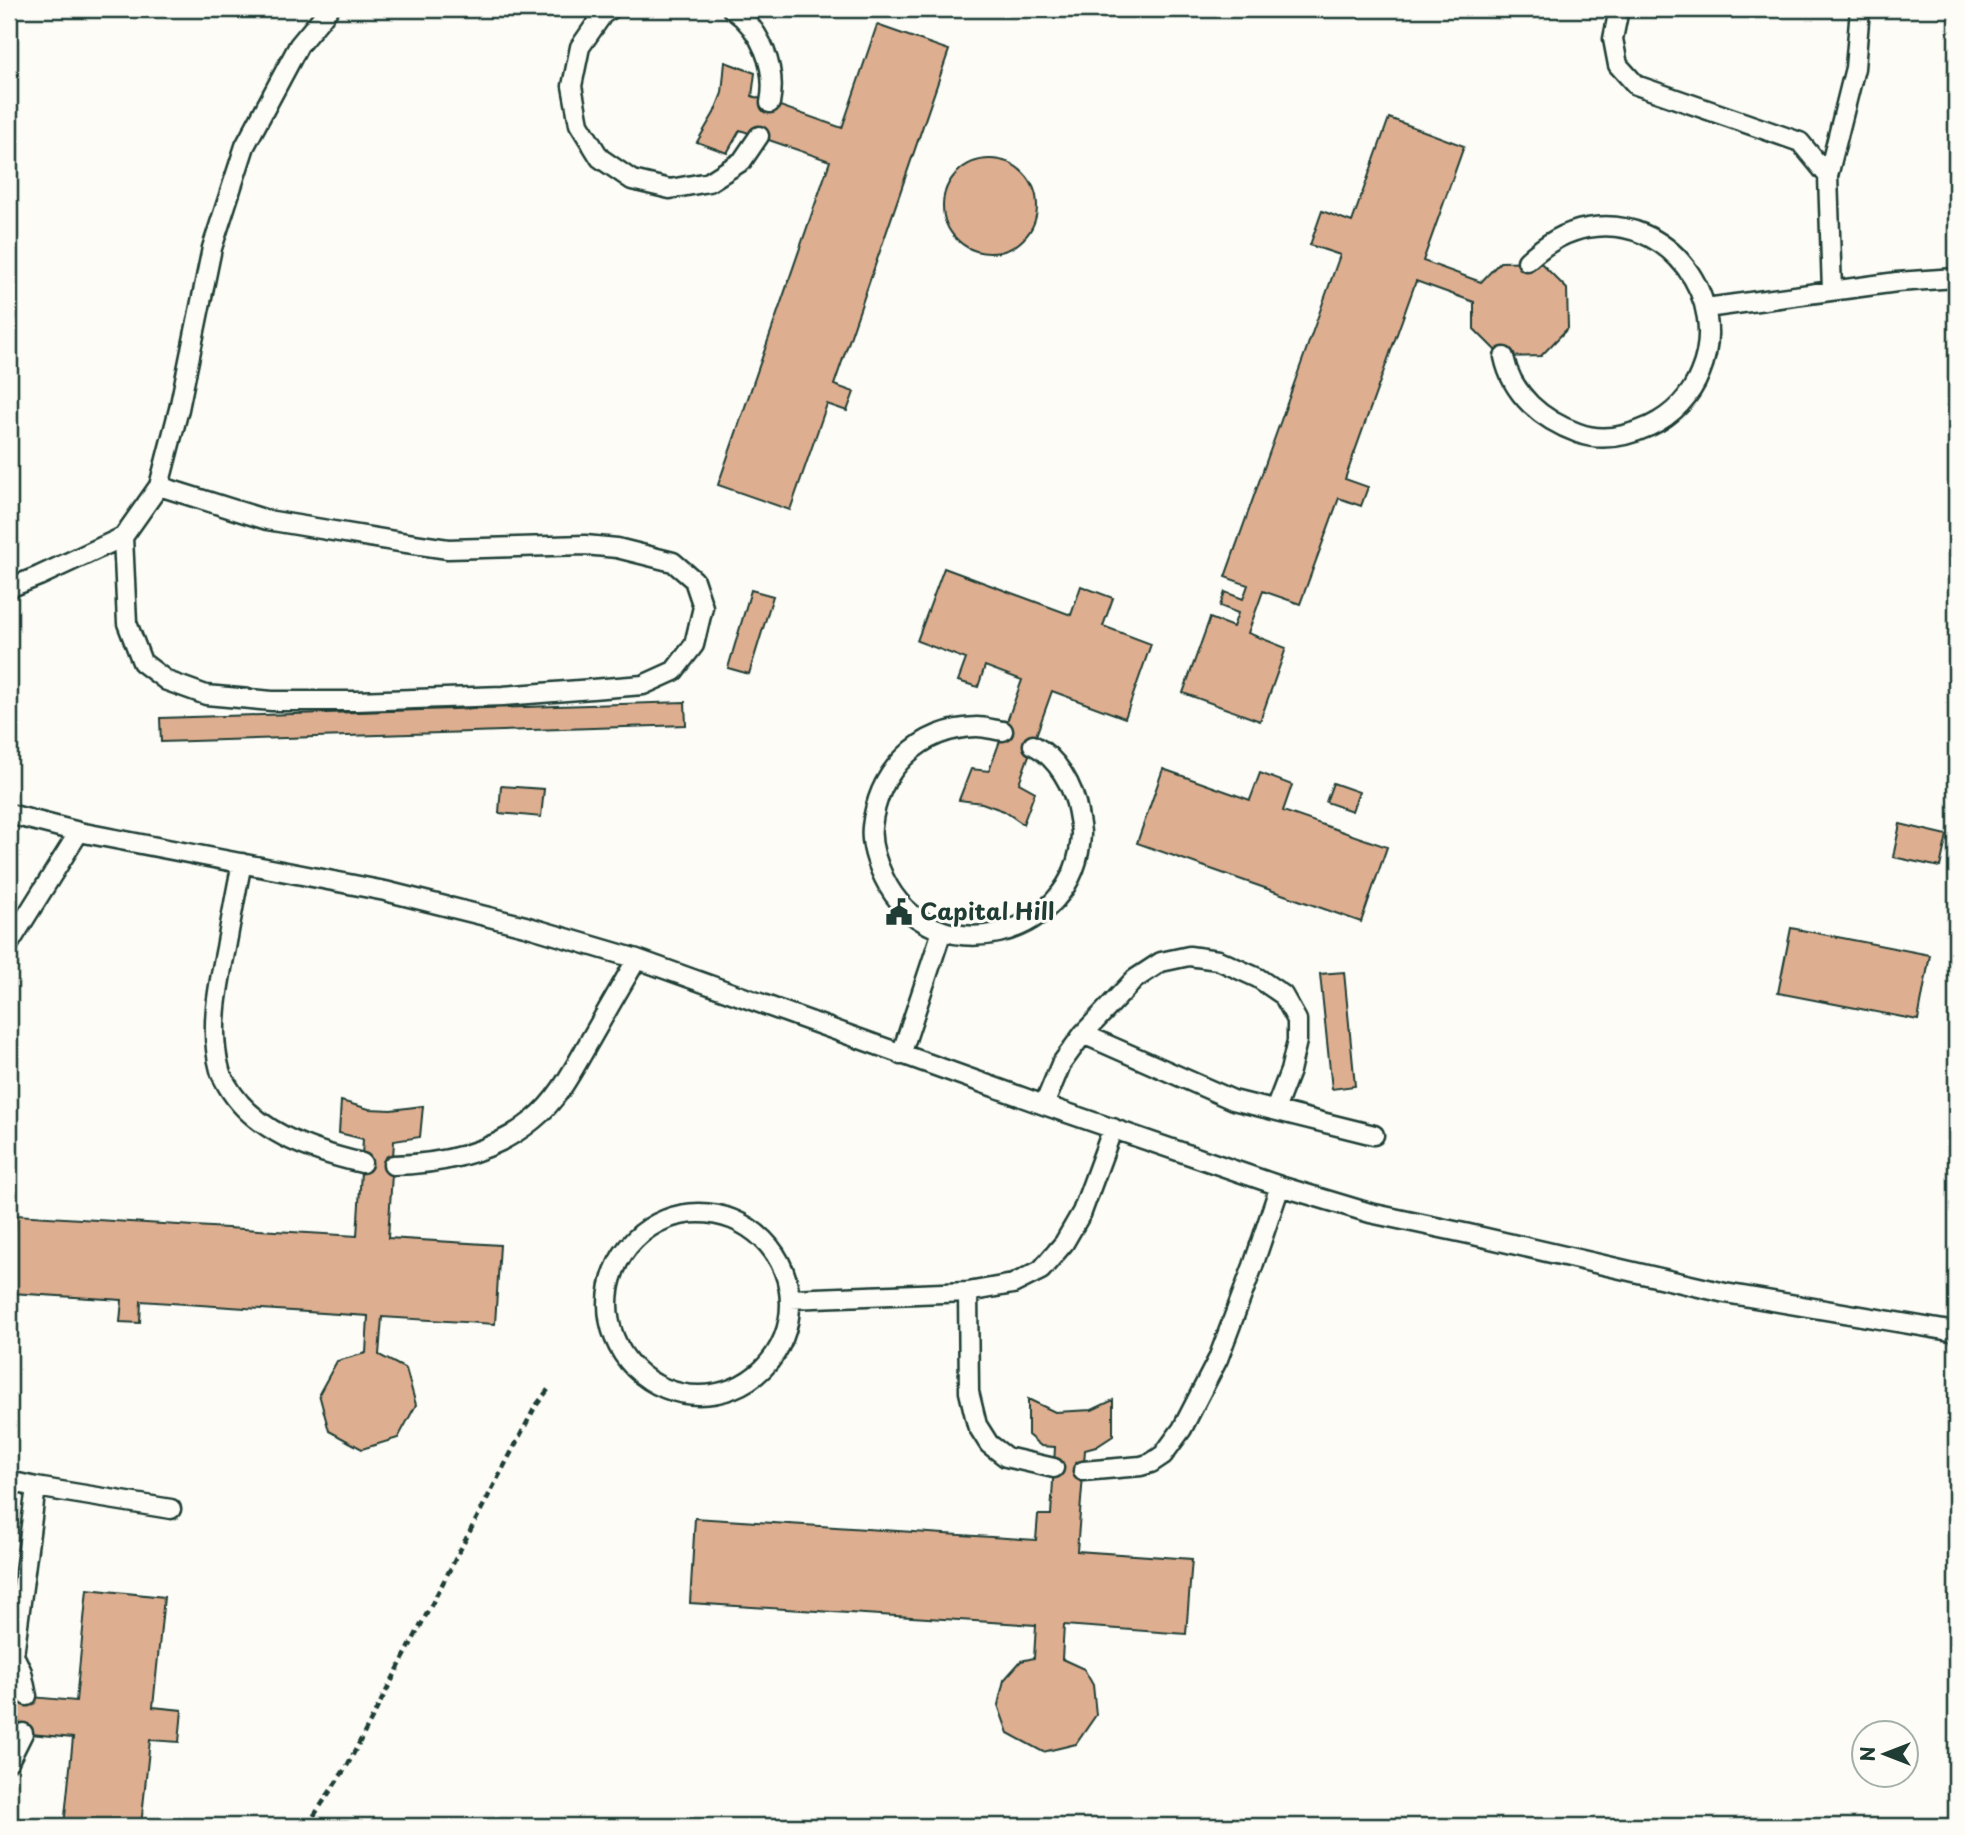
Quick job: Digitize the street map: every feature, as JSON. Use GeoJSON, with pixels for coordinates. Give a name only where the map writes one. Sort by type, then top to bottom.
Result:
{"type":"FeatureCollection","features":[{"type":"Feature","properties":{"kind":"lane"},"geometry":{"type":"LineString","coordinates":[[9,588],[123,537],[159,486],[179,409],[212,248],[245,146],[299,45],[329,9]]}},
{"type":"Feature","properties":{"kind":"lane"},"geometry":{"type":"LineString","coordinates":[[732,9],[745,18],[766,51],[773,90],[770,103]]}},
{"type":"Feature","properties":{"kind":"lane"},"geometry":{"type":"LineString","coordinates":[[1619,9],[1613,39],[1618,65],[1636,85],[1800,142],[1828,176]]}},
{"type":"Feature","properties":{"kind":"lane"},"geometry":{"type":"LineString","coordinates":[[1832,290],[1828,176],[1855,68],[1860,9]]}},
{"type":"Feature","properties":{"kind":"lane"},"geometry":{"type":"LineString","coordinates":[[604,11],[580,47],[572,86],[579,124],[600,158],[632,180],[670,189],[709,182],[742,160],[759,136]]}},
{"type":"Feature","properties":{"kind":"lane"},"geometry":{"type":"LineString","coordinates":[[1504,357],[1506,368],[1519,391],[1536,411],[1558,426],[1583,435],[1608,437],[1634,433],[1658,422],[1679,406],[1695,385],[1705,361],[1709,335],[1706,308],[1698,284],[1683,262],[1663,245],[1639,233],[1614,227],[1588,228],[1563,236],[1540,249],[1527,261]]}},
{"type":"Feature","properties":{"kind":"lane"},"geometry":{"type":"LineString","coordinates":[[1706,308],[1897,282],[1956,278]]}},
{"type":"Feature","properties":{"kind":"lane"},"geometry":{"type":"LineString","coordinates":[[123,537],[127,622],[142,662],[167,681],[206,695],[272,701],[356,701],[503,696],[643,685],[674,671],[694,645],[704,607],[694,580],[673,562],[617,548],[585,545],[448,549],[267,520],[159,486]]}},
{"type":"Feature","properties":{"kind":"lane"},"geometry":{"type":"LineString","coordinates":[[1003,731],[978,727],[946,731],[917,746],[893,769],[878,797],[872,830],[876,862],[891,892],[913,916],[942,931],[974,937],[996,934],[1036,918],[1059,895],[1074,866],[1081,834],[1076,802],[1062,772],[1040,748],[1032,745]]}},
{"type":"Feature","properties":{"kind":"lane"},"geometry":{"type":"LineString","coordinates":[[9,814],[79,832],[398,894],[524,926],[637,959],[1044,1105],[1280,1186],[1370,1213],[1725,1293],[1956,1332]]}},
{"type":"Feature","properties":{"kind":"lane"},"geometry":{"type":"LineString","coordinates":[[9,944],[79,832]]}},
{"type":"Feature","properties":{"kind":"lane"},"geometry":{"type":"LineString","coordinates":[[242,863],[215,1002],[215,1040],[220,1072],[236,1101],[263,1124],[299,1144],[334,1157],[362,1163]]}},
{"type":"Feature","properties":{"kind":"lane"},"geometry":{"type":"LineString","coordinates":[[901,1055],[942,931]]}},
{"type":"Feature","properties":{"kind":"lane"},"geometry":{"type":"LineString","coordinates":[[1044,1105],[1061,1064],[1083,1034],[1135,979],[1161,962],[1189,956],[1218,960],[1258,978],[1283,995],[1297,1020],[1297,1041],[1290,1071],[1275,1110]]}},
{"type":"Feature","properties":{"kind":"lane"},"geometry":{"type":"LineString","coordinates":[[393,1165],[463,1157],[503,1141],[534,1119],[562,1088],[637,959]]}},
{"type":"Feature","properties":{"kind":"lane"},"geometry":{"type":"LineString","coordinates":[[1083,1034],[1233,1100],[1374,1135]]}},
{"type":"Feature","properties":{"kind":"lane"},"geometry":{"type":"LineString","coordinates":[[790,1299],[968,1292],[1013,1284],[1041,1270],[1065,1243],[1082,1212],[1113,1128]]}},
{"type":"Feature","properties":{"kind":"lane"},"geometry":{"type":"LineString","coordinates":[[1083,1471],[1152,1463],[1163,1455],[1182,1429],[1218,1359],[1280,1186]]}},
{"type":"Feature","properties":{"kind":"lane"},"geometry":{"type":"LineString","coordinates":[[694,1213],[729,1219],[759,1236],[775,1254],[785,1276],[790,1299],[788,1323],[780,1345],[767,1365],[748,1381],[727,1391],[704,1395],[680,1394],[658,1386],[638,1372],[623,1354],[612,1333],[608,1309],[610,1286],[618,1263],[631,1243],[649,1227],[670,1217],[694,1213]]}},
{"type":"Feature","properties":{"kind":"lane"},"geometry":{"type":"LineString","coordinates":[[968,1292],[969,1392],[977,1425],[989,1444],[1006,1457],[1054,1468]]}},
{"type":"Feature","properties":{"kind":"lane"},"geometry":{"type":"LineString","coordinates":[[9,1481],[171,1508]]}},
{"type":"Feature","properties":{"kind":"lane"},"geometry":{"type":"LineString","coordinates":[[27,1696],[22,1672],[11,1655],[36,1487]]}},
{"type":"Feature","properties":{"kind":"lane"},"geometry":{"type":"LineString","coordinates":[[9,1761],[23,1733]]}},
{"type":"Feature","properties":{"kind":"path"},"geometry":{"type":"LineString","coordinates":[[307,1826],[347,1766],[530,1416],[550,1387]]}},
{"type":"Feature","properties":{"kind":"building"},"geometry":{"type":"Polygon","coordinates":[[[877,25],[949,50],[834,385],[854,392],[847,411],[827,404],[790,510],[718,485],[830,161],[740,130],[727,153],[697,142],[722,93],[725,62],[755,73],[752,96],[842,128],[877,25]]]}},
{"type":"Feature","properties":{"kind":"building"},"geometry":{"type":"Polygon","coordinates":[[[1389,118],[1464,146],[1423,261],[1481,282],[1500,262],[1539,261],[1567,289],[1568,328],[1541,356],[1502,357],[1474,329],[1474,302],[1416,281],[1345,479],[1368,487],[1361,506],[1339,498],[1300,604],[1263,591],[1248,633],[1286,648],[1260,721],[1183,693],[1210,618],[1233,627],[1238,613],[1220,606],[1225,592],[1243,599],[1248,585],[1225,577],[1340,255],[1310,245],[1322,211],[1352,222],[1389,118]]]}},
{"type":"Feature","properties":{"kind":"building"},"geometry":{"type":"Polygon","coordinates":[[[990,159],[1008,163],[1023,173],[1033,188],[1037,206],[1033,224],[1023,239],[1008,249],[990,253],[972,249],[957,239],[947,224],[943,206],[947,188],[957,173],[972,163],[990,159]]]}},
{"type":"Feature","properties":{"kind":"building"},"geometry":{"type":"Polygon","coordinates":[[[944,568],[1071,615],[1081,586],[1113,598],[1103,626],[1151,644],[1125,718],[1052,691],[1019,783],[1035,792],[1023,824],[1004,811],[982,803],[959,800],[971,769],[989,771],[1022,680],[985,666],[978,687],[958,681],[966,659],[917,641],[944,568]]]}},
{"type":"Feature","properties":{"kind":"building"},"geometry":{"type":"Polygon","coordinates":[[[751,590],[773,596],[749,674],[728,668],[751,590]]]}},
{"type":"Feature","properties":{"kind":"building"},"geometry":{"type":"Polygon","coordinates":[[[685,702],[686,725],[161,742],[160,718],[685,702]]]}},
{"type":"Feature","properties":{"kind":"building"},"geometry":{"type":"Polygon","coordinates":[[[1163,769],[1250,800],[1260,773],[1292,785],[1283,811],[1387,847],[1361,922],[1137,843],[1163,769]]]}},
{"type":"Feature","properties":{"kind":"building"},"geometry":{"type":"Polygon","coordinates":[[[1333,783],[1359,792],[1352,811],[1326,802],[1333,783]]]}},
{"type":"Feature","properties":{"kind":"building"},"geometry":{"type":"Polygon","coordinates":[[[501,786],[544,789],[541,817],[499,813],[501,786]]]}},
{"type":"Feature","properties":{"kind":"building"},"geometry":{"type":"Polygon","coordinates":[[[1900,824],[1947,835],[1940,867],[1893,857],[1900,824]]]}},
{"type":"Feature","properties":{"kind":"building"},"geometry":{"type":"Polygon","coordinates":[[[1791,928],[1930,955],[1918,1020],[1778,993],[1791,928]]]}},
{"type":"Feature","properties":{"kind":"building"},"geometry":{"type":"Polygon","coordinates":[[[1344,972],[1355,1086],[1332,1089],[1320,974],[1344,972]]]}},
{"type":"Feature","properties":{"kind":"building"},"geometry":{"type":"Polygon","coordinates":[[[341,1101],[369,1109],[391,1110],[423,1106],[420,1137],[394,1141],[388,1238],[500,1245],[495,1324],[382,1317],[379,1355],[406,1369],[416,1405],[398,1438],[362,1449],[329,1431],[319,1394],[337,1361],[366,1353],[368,1316],[141,1301],[140,1323],[120,1322],[122,1300],[11,1293],[16,1215],[357,1236],[363,1139],[339,1133],[341,1101]]]}},
{"type":"Feature","properties":{"kind":"building"},"geometry":{"type":"Polygon","coordinates":[[[1028,1399],[1055,1412],[1092,1410],[1113,1400],[1113,1436],[1096,1447],[1085,1450],[1077,1551],[1192,1559],[1186,1634],[1064,1625],[1062,1659],[1084,1669],[1093,1685],[1096,1715],[1076,1744],[1043,1752],[1008,1733],[998,1705],[1004,1680],[1021,1661],[1034,1658],[1036,1625],[690,1603],[695,1518],[1036,1540],[1038,1515],[1051,1515],[1055,1447],[1041,1446],[1028,1435],[1028,1399]]]}},
{"type":"Feature","properties":{"kind":"building"},"geometry":{"type":"Polygon","coordinates":[[[87,1589],[164,1597],[153,1707],[182,1710],[179,1742],[150,1740],[141,1826],[64,1826],[73,1738],[9,1732],[9,1695],[76,1701],[87,1589]]]}},
{"type":"Feature","properties":{"kind":"place","name":"Capital Hill"},"geometry":{"type":"Point","coordinates":[899,912]}}]}
